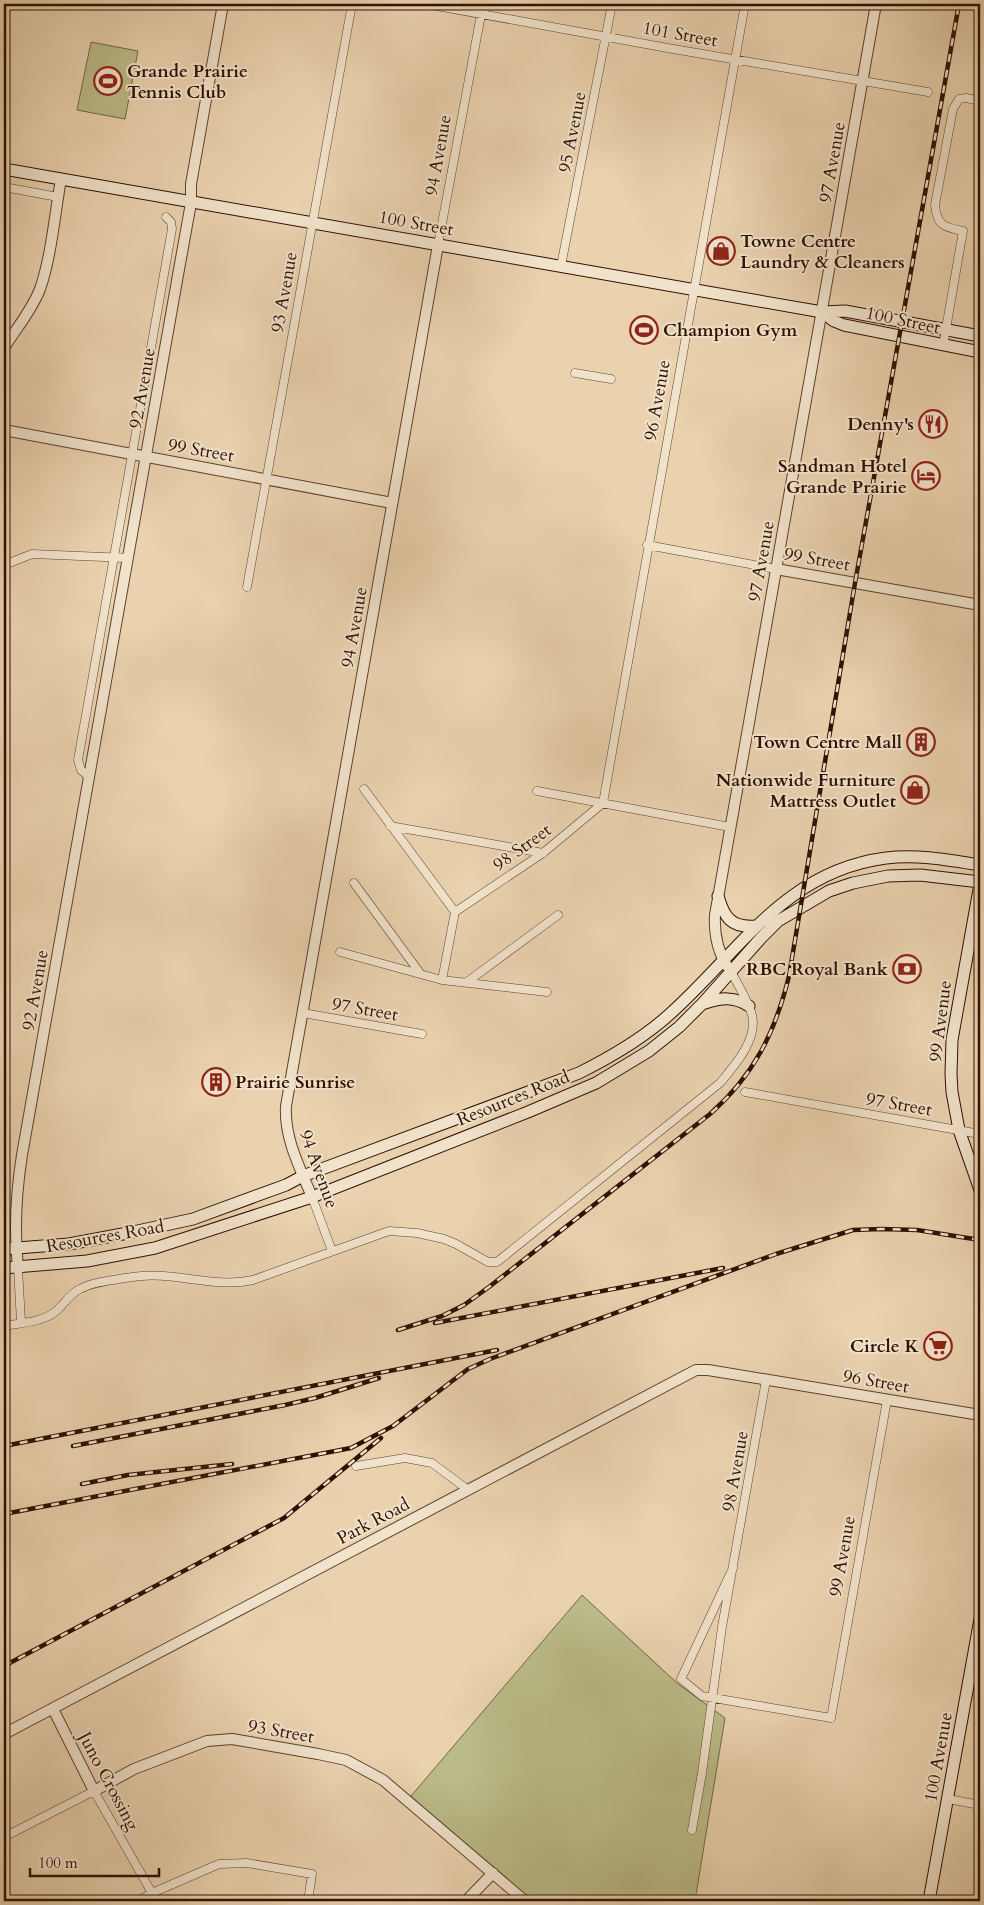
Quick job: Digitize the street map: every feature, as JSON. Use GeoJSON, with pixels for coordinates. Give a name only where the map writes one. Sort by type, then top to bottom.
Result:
{"type":"FeatureCollection","features":[{"type":"Feature","properties":{"kind":"main road","name":"100 Street"},"geometry":{"type":"LineString","coordinates":[[4,169],[822,312],[845,311],[980,336]]}},
{"type":"Feature","properties":{"kind":"main road","name":"100 Street"},"geometry":{"type":"LineString","coordinates":[[822,312],[834,322],[844,325],[980,352]]}},
{"type":"Feature","properties":{"kind":"main road","name":"Resources Road"},"geometry":{"type":"LineString","coordinates":[[4,1250],[69,1244],[193,1219],[286,1185],[303,1176],[560,1081],[600,1062],[626,1047],[654,1027],[682,1003],[755,926],[805,887],[827,875],[856,864],[887,858],[932,858],[980,865]]}},
{"type":"Feature","properties":{"kind":"main road","name":"Resources Road"},"geometry":{"type":"LineString","coordinates":[[4,1268],[87,1261],[155,1248],[312,1197],[519,1116],[596,1083],[649,1051],[679,1027],[732,973],[778,921],[830,891],[853,883],[888,876],[920,875],[980,883]]}},
{"type":"Feature","properties":{"kind":"main road","name":"99 Avenue"},"geometry":{"type":"LineString","coordinates":[[980,883],[952,1040],[952,1092],[959,1130],[980,1190]]}},
{"type":"Feature","properties":{"kind":"main road"},"geometry":{"type":"LineString","coordinates":[[718,896],[723,912],[733,923],[742,926],[755,926]]}},
{"type":"Feature","properties":{"kind":"main road"},"geometry":{"type":"LineString","coordinates":[[703,1004],[719,999],[731,998],[749,1006]]}},
{"type":"Feature","properties":{"kind":"main road","name":"100 Avenue"},"geometry":{"type":"LineString","coordinates":[[929,1901],[980,1619]]}},
{"type":"Feature","properties":{"kind":"street","name":"92 Avenue"},"geometry":{"type":"LineString","coordinates":[[18,1268],[16,1198],[20,1168],[191,203],[191,184],[223,4]]}},
{"type":"Feature","properties":{"kind":"street","name":"93 Avenue"},"geometry":{"type":"LineString","coordinates":[[247,586],[352,4]]}},
{"type":"Feature","properties":{"kind":"street","name":"101 Street"},"geometry":{"type":"LineString","coordinates":[[426,4],[736,60],[928,92]]}},
{"type":"Feature","properties":{"kind":"street","name":"94 Avenue"},"geometry":{"type":"LineString","coordinates":[[332,1251],[288,1135],[286,1106],[392,502],[483,4]]}},
{"type":"Feature","properties":{"kind":"street","name":"95 Avenue"},"geometry":{"type":"LineString","coordinates":[[561,266],[612,4]]}},
{"type":"Feature","properties":{"kind":"street","name":"96 Avenue"},"geometry":{"type":"LineString","coordinates":[[603,803],[745,4]]}},
{"type":"Feature","properties":{"kind":"street","name":"97 Avenue"},"geometry":{"type":"LineString","coordinates":[[732,973],[723,959],[714,932],[718,896],[876,4]]}},
{"type":"Feature","properties":{"kind":"street"},"geometry":{"type":"LineString","coordinates":[[943,346],[963,231],[945,227],[936,218],[934,205],[952,109],[959,100],[966,98],[980,101]]}},
{"type":"Feature","properties":{"kind":"street"},"geometry":{"type":"LineString","coordinates":[[4,348],[32,305],[40,289],[46,268],[61,179]]}},
{"type":"Feature","properties":{"kind":"street"},"geometry":{"type":"LineString","coordinates":[[4,187],[58,197]]}},
{"type":"Feature","properties":{"kind":"street","name":"92 Avenue"},"geometry":{"type":"LineString","coordinates":[[89,777],[80,770],[78,760],[172,229],[171,222],[166,217]]}},
{"type":"Feature","properties":{"kind":"street"},"geometry":{"type":"LineString","coordinates":[[576,373],[611,379]]}},
{"type":"Feature","properties":{"kind":"street","name":"99 Street"},"geometry":{"type":"LineString","coordinates":[[4,430],[392,502]]}},
{"type":"Feature","properties":{"kind":"street","name":"99 Street"},"geometry":{"type":"LineString","coordinates":[[648,546],[980,605]]}},
{"type":"Feature","properties":{"kind":"street"},"geometry":{"type":"LineString","coordinates":[[4,565],[32,554],[128,558]]}},
{"type":"Feature","properties":{"kind":"street"},"geometry":{"type":"LineString","coordinates":[[364,789],[455,912],[442,980]]}},
{"type":"Feature","properties":{"kind":"street"},"geometry":{"type":"LineString","coordinates":[[537,790],[730,827]]}},
{"type":"Feature","properties":{"kind":"street","name":"98 Street"},"geometry":{"type":"LineString","coordinates":[[455,912],[543,853],[603,803]]}},
{"type":"Feature","properties":{"kind":"street"},"geometry":{"type":"LineString","coordinates":[[390,826],[543,853]]}},
{"type":"Feature","properties":{"kind":"street"},"geometry":{"type":"LineString","coordinates":[[354,883],[420,973]]}},
{"type":"Feature","properties":{"kind":"street"},"geometry":{"type":"LineString","coordinates":[[466,982],[558,915]]}},
{"type":"Feature","properties":{"kind":"street"},"geometry":{"type":"LineString","coordinates":[[340,952],[442,980],[547,992]]}},
{"type":"Feature","properties":{"kind":"street"},"geometry":{"type":"LineString","coordinates":[[4,1326],[46,1318],[53,1314],[75,1291],[87,1286],[134,1276],[160,1275],[242,1283],[272,1274],[381,1233],[403,1231],[444,1239],[488,1262],[497,1262],[720,1083],[748,1042],[752,1021],[749,1006],[732,973]]}},
{"type":"Feature","properties":{"kind":"street","name":"97 Street"},"geometry":{"type":"LineString","coordinates":[[303,1013],[422,1034]]}},
{"type":"Feature","properties":{"kind":"street","name":"97 Street"},"geometry":{"type":"LineString","coordinates":[[745,1092],[980,1134]]}},
{"type":"Feature","properties":{"kind":"street"},"geometry":{"type":"LineString","coordinates":[[18,1268],[21,1322]]}},
{"type":"Feature","properties":{"kind":"street","name":"Park Road"},"geometry":{"type":"LineString","coordinates":[[4,1734],[696,1370],[708,1370],[766,1380]]}},
{"type":"Feature","properties":{"kind":"street","name":"96 Street"},"geometry":{"type":"LineString","coordinates":[[766,1380],[980,1415]]}},
{"type":"Feature","properties":{"kind":"street","name":"98 Avenue"},"geometry":{"type":"LineString","coordinates":[[692,1830],[733,1568],[766,1380]]}},
{"type":"Feature","properties":{"kind":"street","name":"99 Avenue"},"geometry":{"type":"LineString","coordinates":[[712,1698],[830,1718],[887,1400]]}},
{"type":"Feature","properties":{"kind":"street"},"geometry":{"type":"LineString","coordinates":[[356,1466],[405,1458],[432,1464],[467,1490]]}},
{"type":"Feature","properties":{"kind":"street","name":"98 Avenue"},"geometry":{"type":"LineString","coordinates":[[712,1698],[702,1696],[681,1679],[733,1568]]}},
{"type":"Feature","properties":{"kind":"street","name":"Juno Crossing"},"geometry":{"type":"LineString","coordinates":[[53,1708],[94,1791],[152,1893]]}},
{"type":"Feature","properties":{"kind":"street","name":"93 Street"},"geometry":{"type":"LineString","coordinates":[[4,1837],[134,1769],[208,1741],[232,1739],[346,1760],[383,1780],[525,1901]]}},
{"type":"Feature","properties":{"kind":"street"},"geometry":{"type":"LineString","coordinates":[[948,1799],[980,1805]]}},
{"type":"Feature","properties":{"kind":"street"},"geometry":{"type":"LineString","coordinates":[[138,1901],[219,1864],[247,1863],[312,1874],[308,1901]]}},
{"type":"Feature","properties":{"kind":"street"},"geometry":{"type":"LineString","coordinates":[[466,1901],[494,1873]]}},
{"type":"Feature","properties":{"kind":"green space","name":"Grande Prairie Tennis Club"},"geometry":{"type":"Polygon","coordinates":[[[91,42],[138,51],[125,119],[77,110],[91,42]]]}},
{"type":"Feature","properties":{"kind":"green space"},"geometry":{"type":"Polygon","coordinates":[[[582,1595],[678,1684],[725,1718],[695,1901],[523,1901],[411,1796],[582,1595]]]}},
{"type":"Feature","properties":{"kind":"railway"},"geometry":{"type":"LineString","coordinates":[[398,1330],[442,1316],[464,1305],[710,1114],[739,1084],[751,1068],[761,1052],[777,1016],[789,976],[855,583],[959,4]]}},
{"type":"Feature","properties":{"kind":"railway"},"geometry":{"type":"LineString","coordinates":[[4,1514],[351,1448],[393,1426],[468,1369],[490,1359],[776,1254],[853,1230],[917,1230],[980,1240]]}},
{"type":"Feature","properties":{"kind":"railway"},"geometry":{"type":"LineString","coordinates":[[435,1323],[723,1268]]}},
{"type":"Feature","properties":{"kind":"railway"},"geometry":{"type":"LineString","coordinates":[[4,1446],[497,1350]]}},
{"type":"Feature","properties":{"kind":"railway"},"geometry":{"type":"LineString","coordinates":[[73,1446],[285,1405],[315,1398],[379,1378]]}},
{"type":"Feature","properties":{"kind":"railway"},"geometry":{"type":"LineString","coordinates":[[4,1666],[284,1518],[381,1438]]}},
{"type":"Feature","properties":{"kind":"railway"},"geometry":{"type":"LineString","coordinates":[[82,1484],[128,1475],[232,1464]]}},
{"type":"Feature","properties":{"kind":"place","name":"Grande Prairie Tennis Club"},"geometry":{"type":"Point","coordinates":[108,81]}},
{"type":"Feature","properties":{"kind":"place","name":"Towne Centre Laundry & Cleaners"},"geometry":{"type":"Point","coordinates":[721,251]}},
{"type":"Feature","properties":{"kind":"place","name":"Champion Gym"},"geometry":{"type":"Point","coordinates":[644,330]}},
{"type":"Feature","properties":{"kind":"place","name":"Denny's"},"geometry":{"type":"Point","coordinates":[933,424]}},
{"type":"Feature","properties":{"kind":"place","name":"Sandman Hotel Grande Prairie"},"geometry":{"type":"Point","coordinates":[926,476]}},
{"type":"Feature","properties":{"kind":"place","name":"Town Centre Mall"},"geometry":{"type":"Point","coordinates":[921,742]}},
{"type":"Feature","properties":{"kind":"place","name":"Nationwide Furniture Mattress Outlet"},"geometry":{"type":"Point","coordinates":[915,790]}},
{"type":"Feature","properties":{"kind":"place","name":"RBC Royal Bank"},"geometry":{"type":"Point","coordinates":[907,969]}},
{"type":"Feature","properties":{"kind":"place","name":"Prairie Sunrise"},"geometry":{"type":"Point","coordinates":[216,1082]}},
{"type":"Feature","properties":{"kind":"place","name":"Circle K"},"geometry":{"type":"Point","coordinates":[938,1346]}}]}
